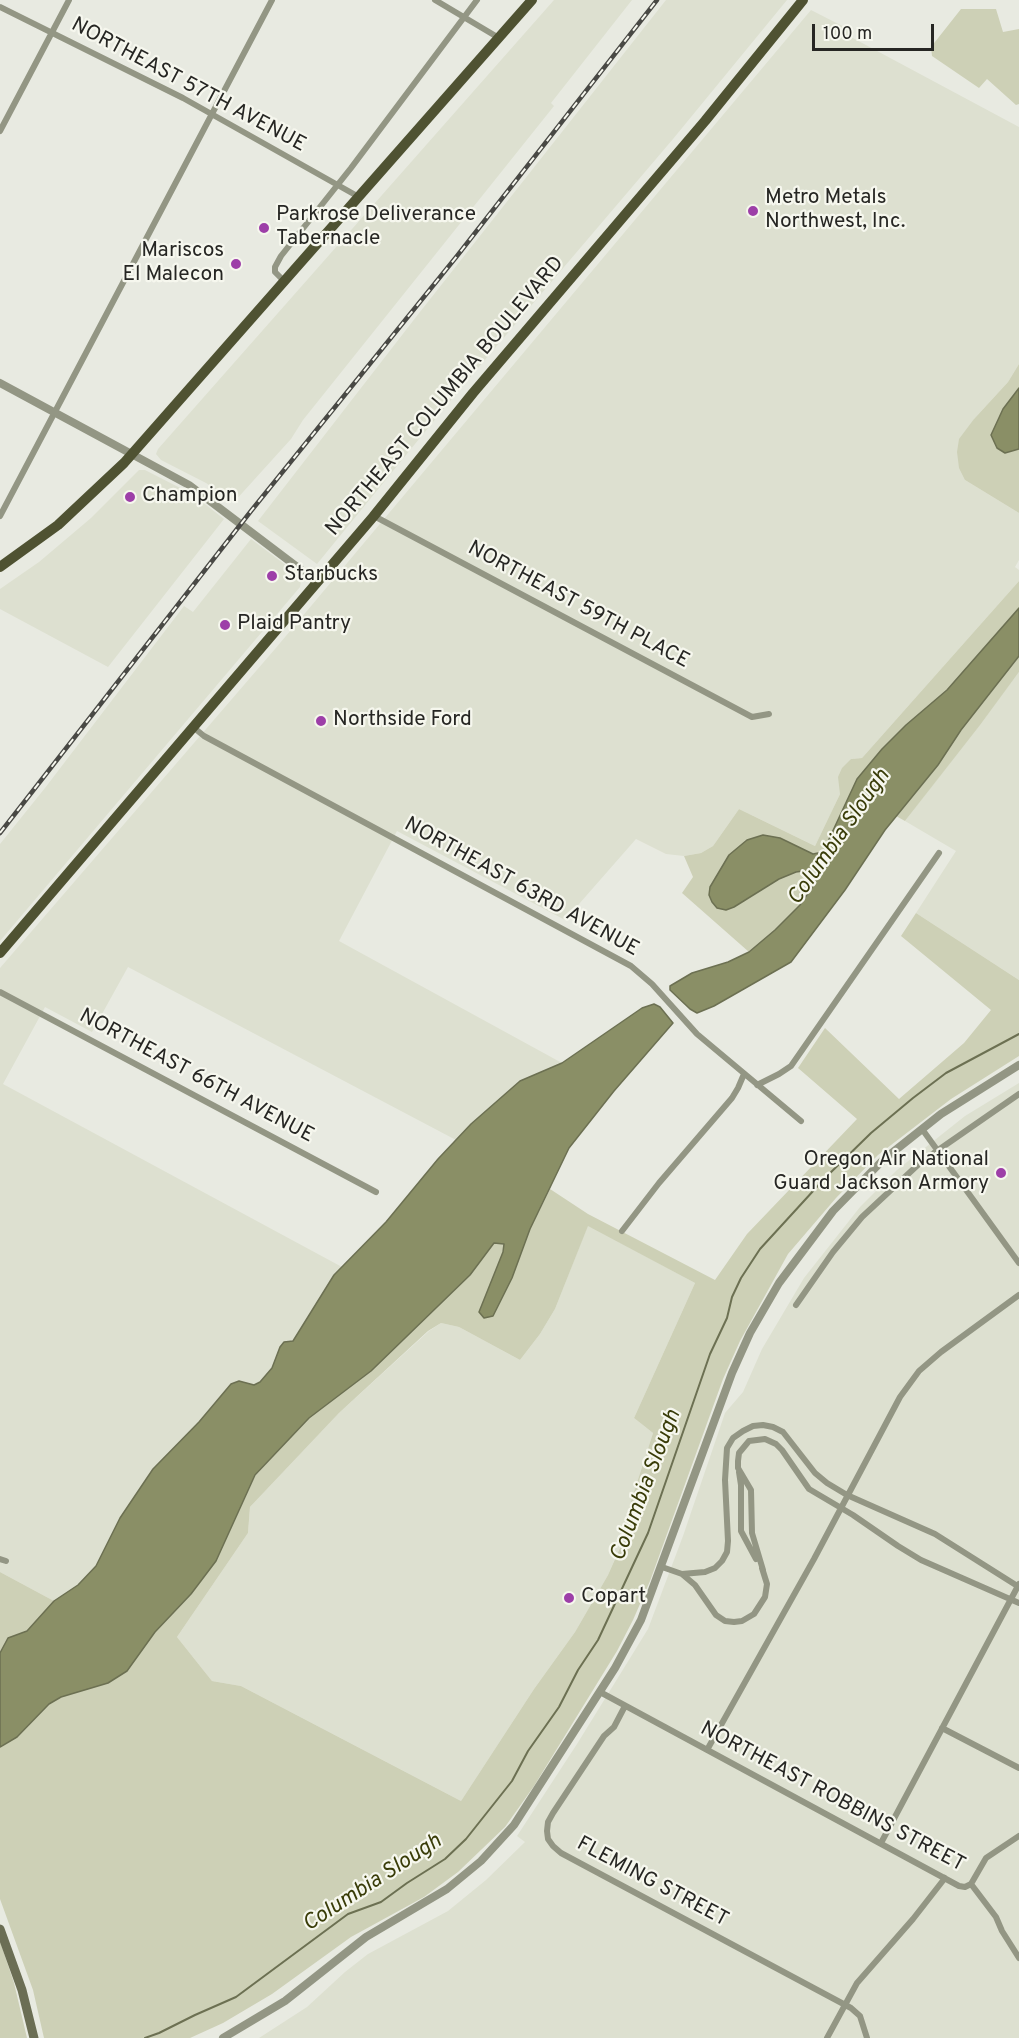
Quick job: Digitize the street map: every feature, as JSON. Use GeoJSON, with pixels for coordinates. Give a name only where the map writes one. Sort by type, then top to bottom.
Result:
{"type":"FeatureCollection","features":[{"type":"Feature","properties":{"kind":"main road"},"geometry":{"type":"LineString","coordinates":[[0,567],[39,540],[80,506],[132,453],[532,0]]}},
{"type":"Feature","properties":{"kind":"main road","name":"NORTHEAST COLUMBIA BOULEVARD"},"geometry":{"type":"LineString","coordinates":[[0,953],[374,516],[473,393],[712,113],[803,0]]}},
{"type":"Feature","properties":{"kind":"main road"},"geometry":{"type":"LineString","coordinates":[[0,1929],[22,1990],[34,2038]]}},
{"type":"Feature","properties":{"kind":"street"},"geometry":{"type":"LineString","coordinates":[[0,130],[69,0]]}},
{"type":"Feature","properties":{"kind":"street"},"geometry":{"type":"LineString","coordinates":[[0,516],[272,0]]}},
{"type":"Feature","properties":{"kind":"street"},"geometry":{"type":"LineString","coordinates":[[435,0],[499,38]]}},
{"type":"Feature","properties":{"kind":"street"},"geometry":{"type":"LineString","coordinates":[[284,281],[275,272],[277,262],[477,0]]}},
{"type":"Feature","properties":{"kind":"street","name":"NORTHEAST 57TH AVENUE"},"geometry":{"type":"LineString","coordinates":[[0,7],[212,114],[359,196]]}},
{"type":"Feature","properties":{"kind":"street"},"geometry":{"type":"LineString","coordinates":[[0,383],[132,453],[199,492],[317,582]]}},
{"type":"Feature","properties":{"kind":"street","name":"NORTHEAST 59TH PLACE"},"geometry":{"type":"LineString","coordinates":[[374,516],[752,717],[769,714]]}},
{"type":"Feature","properties":{"kind":"street","name":"NORTHEAST 63RD AVENUE"},"geometry":{"type":"LineString","coordinates":[[193,727],[204,736],[631,966],[647,979],[697,1034],[801,1121]]}},
{"type":"Feature","properties":{"kind":"street"},"geometry":{"type":"LineString","coordinates":[[757,1085],[791,1066],[939,853]]}},
{"type":"Feature","properties":{"kind":"street","name":"NORTHEAST 66TH AVENUE"},"geometry":{"type":"LineString","coordinates":[[0,992],[376,1192]]}},
{"type":"Feature","properties":{"kind":"street"},"geometry":{"type":"LineString","coordinates":[[223,2038],[285,2001],[366,1937],[434,1898],[470,1871],[520,1817],[633,1636],[662,1567],[732,1373],[769,1299],[799,1254],[846,1197],[883,1160],[922,1128],[1019,1065]]}},
{"type":"Feature","properties":{"kind":"street"},"geometry":{"type":"LineString","coordinates":[[622,1231],[659,1183],[732,1098],[744,1074]]}},
{"type":"Feature","properties":{"kind":"street"},"geometry":{"type":"LineString","coordinates":[[796,1305],[833,1252],[862,1217],[921,1162],[1019,1095]]}},
{"type":"Feature","properties":{"kind":"street"},"geometry":{"type":"LineString","coordinates":[[922,1128],[1019,1263]]}},
{"type":"Feature","properties":{"kind":"street"},"geometry":{"type":"LineString","coordinates":[[707,1750],[900,1397],[919,1371],[941,1352],[1019,1295]]}},
{"type":"Feature","properties":{"kind":"street"},"geometry":{"type":"LineString","coordinates":[[681,1574],[705,1572],[715,1568],[727,1552],[725,1480],[727,1448],[733,1438],[753,1426],[773,1427],[783,1432],[815,1473],[826,1483],[847,1495],[935,1534],[1018,1585],[881,1843]]}},
{"type":"Feature","properties":{"kind":"street"},"geometry":{"type":"LineString","coordinates":[[763,1570],[741,1531],[741,1485],[738,1468],[739,1453],[743,1446],[749,1441],[765,1438],[782,1450],[809,1489],[921,1560],[1019,1603]]}},
{"type":"Feature","properties":{"kind":"street"},"geometry":{"type":"LineString","coordinates":[[662,1567],[681,1574],[695,1586],[716,1615],[725,1621],[742,1621],[754,1614],[760,1607],[765,1597],[767,1584],[752,1533],[751,1490],[738,1468]]}},
{"type":"Feature","properties":{"kind":"street","name":"NORTHEAST ROBBINS STREET"},"geometry":{"type":"LineString","coordinates":[[600,1692],[959,1886],[965,1887],[971,1884],[996,1917],[1019,1958]]}},
{"type":"Feature","properties":{"kind":"street","name":"FLEMING STREET"},"geometry":{"type":"LineString","coordinates":[[625,1706],[614,1726],[604,1736],[548,1822],[547,1831],[553,1846],[561,1853],[844,2004],[860,2016],[867,2038]]}},
{"type":"Feature","properties":{"kind":"street"},"geometry":{"type":"LineString","coordinates":[[942,1728],[1019,1768]]}},
{"type":"Feature","properties":{"kind":"street"},"geometry":{"type":"LineString","coordinates":[[971,1884],[986,1858],[1019,1836]]}},
{"type":"Feature","properties":{"kind":"street"},"geometry":{"type":"LineString","coordinates":[[826,2038],[857,1983],[913,1919],[945,1878]]}},
{"type":"Feature","properties":{"kind":"shaded area"},"geometry":{"type":"Polygon","coordinates":[[[554,0],[632,0],[551,103],[554,106],[303,420],[291,439],[234,502],[206,483],[161,460],[156,454],[158,449],[554,0]]]}},
{"type":"Feature","properties":{"kind":"shaded area"},"geometry":{"type":"Polygon","coordinates":[[[666,0],[787,0],[673,139],[455,395],[317,564],[258,521],[666,0]]]}},
{"type":"Feature","properties":{"kind":"shaded area"},"geometry":{"type":"Polygon","coordinates":[[[961,9],[996,9],[1003,32],[1019,29],[1019,104],[1016,105],[987,79],[979,88],[932,56],[931,47],[961,9]]]}},
{"type":"Feature","properties":{"kind":"shaded area"},"geometry":{"type":"Polygon","coordinates":[[[811,10],[854,32],[851,37],[1019,127],[1019,364],[1008,382],[974,419],[965,480],[1019,513],[1019,560],[1015,567],[1019,570],[1019,581],[862,758],[851,759],[840,786],[840,794],[815,846],[739,809],[713,846],[701,853],[684,856],[666,854],[636,839],[565,920],[397,831],[339,941],[562,1063],[520,1081],[456,1140],[128,967],[92,1032],[45,1007],[3,1084],[342,1267],[334,1275],[293,1341],[284,1342],[280,1347],[272,1368],[260,1382],[254,1385],[239,1381],[231,1384],[199,1422],[153,1469],[120,1518],[96,1566],[78,1585],[54,1601],[0,1572],[0,968],[275,649],[811,10]]]}},
{"type":"Feature","properties":{"kind":"shaded area"},"geometry":{"type":"Polygon","coordinates":[[[1019,364],[1019,388],[997,421],[1005,453],[1019,449],[1019,513],[965,480],[959,468],[957,452],[959,439],[1008,382],[1019,364]]]}},
{"type":"Feature","properties":{"kind":"shaded area"},"geometry":{"type":"Polygon","coordinates":[[[139,470],[145,470],[192,494],[224,519],[108,667],[0,609],[0,589],[39,562],[91,518],[139,470]]]}},
{"type":"Feature","properties":{"kind":"shaded area"},"geometry":{"type":"Polygon","coordinates":[[[251,539],[299,575],[300,587],[0,941],[0,844],[184,606],[193,612],[251,539]]]}},
{"type":"Feature","properties":{"kind":"shaded area"},"geometry":{"type":"Polygon","coordinates":[[[1019,581],[1019,608],[947,690],[906,725],[857,779],[823,852],[814,854],[800,848],[729,855],[710,887],[709,895],[712,902],[748,899],[779,879],[796,872],[803,871],[812,874],[815,883],[800,905],[775,930],[749,952],[682,893],[693,877],[684,856],[701,853],[713,846],[739,809],[815,846],[840,794],[838,777],[842,768],[851,759],[862,758],[1019,581]]]}},
{"type":"Feature","properties":{"kind":"shaded area"},"geometry":{"type":"Polygon","coordinates":[[[1019,656],[1019,672],[980,725],[905,821],[896,816],[938,765],[961,730],[1019,656]]]}},
{"type":"Feature","properties":{"kind":"shaded area"},"geometry":{"type":"Polygon","coordinates":[[[1019,672],[1019,980],[916,913],[956,851],[905,821],[1019,672]]]}},
{"type":"Feature","properties":{"kind":"shaded area"},"geometry":{"type":"Polygon","coordinates":[[[916,913],[1019,980],[1019,1056],[951,1099],[878,1155],[836,1198],[788,1254],[740,1341],[723,1379],[650,1581],[633,1620],[617,1651],[534,1786],[505,1827],[458,1872],[424,1897],[351,1937],[272,1994],[223,2023],[190,2038],[44,2038],[33,1990],[0,1899],[0,1747],[17,1737],[49,1704],[127,1671],[155,1632],[191,1594],[216,1561],[255,1476],[309,1418],[371,1371],[470,1275],[493,1242],[504,1244],[503,1252],[479,1312],[493,1316],[530,1229],[550,1189],[588,1214],[715,1280],[747,1234],[857,1119],[798,1068],[825,1028],[899,1099],[964,1043],[991,1010],[901,936],[916,913]],[[588,1226],[555,1309],[520,1360],[459,1327],[441,1323],[428,1331],[339,1413],[250,1507],[248,1533],[177,1637],[212,1681],[241,1686],[461,1801],[534,1689],[575,1632],[608,1575],[627,1532],[622,1529],[653,1433],[634,1418],[695,1283],[588,1226]]]}},
{"type":"Feature","properties":{"kind":"shaded area"},"geometry":{"type":"Polygon","coordinates":[[[1019,1083],[1019,2038],[259,2038],[307,2007],[368,1954],[448,1911],[486,1880],[525,1842],[517,1836],[648,1629],[725,1413],[743,1392],[762,1349],[804,1278],[860,1207],[897,1170],[965,1116],[1019,1083]]]}},
{"type":"Feature","properties":{"kind":"shaded area"},"geometry":{"type":"Polygon","coordinates":[[[588,1225],[695,1283],[634,1418],[653,1433],[622,1529],[627,1531],[608,1575],[575,1632],[534,1689],[461,1801],[241,1686],[212,1681],[177,1637],[248,1533],[250,1507],[339,1413],[429,1331],[441,1323],[459,1327],[520,1360],[555,1309],[588,1225]]]}},
{"type":"Feature","properties":{"kind":"shaded area"},"geometry":{"type":"Polygon","coordinates":[[[0,1572],[54,1601],[27,1631],[8,1638],[0,1653],[0,1572]]]}},
{"type":"Feature","properties":{"kind":"shaded area"},"geometry":{"type":"Polygon","coordinates":[[[0,1941],[14,1983],[27,2038],[0,2038],[0,1941]]]}},
{"type":"Feature","properties":{"kind":"water"},"geometry":{"type":"Polygon","coordinates":[[[1019,388],[1019,449],[1005,453],[997,448],[991,435],[1003,409],[1019,388]]]}},
{"type":"Feature","properties":{"kind":"water"},"geometry":{"type":"Polygon","coordinates":[[[1019,608],[1019,656],[961,730],[938,765],[885,830],[845,890],[791,962],[714,1006],[697,1013],[690,1009],[670,990],[670,986],[692,973],[728,962],[749,952],[800,905],[815,883],[811,874],[803,871],[796,872],[779,879],[734,907],[726,910],[717,908],[709,895],[710,887],[729,855],[747,840],[763,835],[780,838],[813,854],[823,852],[857,779],[906,725],[947,690],[1019,608]]]}},
{"type":"Feature","properties":{"kind":"water"},"geometry":{"type":"Polygon","coordinates":[[[654,1004],[660,1007],[673,1023],[614,1091],[569,1148],[530,1229],[512,1278],[493,1316],[484,1318],[479,1312],[503,1252],[504,1244],[494,1243],[470,1275],[371,1371],[309,1418],[255,1475],[216,1561],[191,1594],[155,1632],[127,1671],[108,1683],[61,1697],[49,1704],[17,1737],[0,1747],[0,1653],[8,1638],[27,1631],[54,1601],[78,1585],[96,1566],[120,1518],[153,1469],[199,1422],[231,1384],[239,1381],[254,1385],[260,1382],[272,1368],[284,1342],[293,1341],[334,1275],[386,1222],[438,1159],[471,1124],[520,1081],[562,1063],[642,1008],[654,1004]]]}},
{"type":"Feature","properties":{"kind":"waterway","name":"Columbia Slough"},"geometry":{"type":"LineString","coordinates":[[145,2038],[236,1997],[348,1914],[381,1902],[445,1859],[466,1839],[512,1781],[528,1751],[559,1707],[578,1670],[598,1640],[648,1533],[710,1354],[727,1318],[732,1297],[760,1249],[825,1178],[871,1133],[913,1098],[946,1073],[1019,1034]]}},
{"type":"Feature","properties":{"kind":"railway"},"geometry":{"type":"LineString","coordinates":[[0,833],[251,511],[457,256],[657,0]]}},
{"type":"Feature","properties":{"kind":"place","name":"Metro Metals Northwest, Inc."},"geometry":{"type":"Point","coordinates":[753,211]}},
{"type":"Feature","properties":{"kind":"place","name":"Parkrose Deliverance Tabernacle"},"geometry":{"type":"Point","coordinates":[264,228]}},
{"type":"Feature","properties":{"kind":"place","name":"Mariscos El Malecon"},"geometry":{"type":"Point","coordinates":[236,264]}},
{"type":"Feature","properties":{"kind":"place","name":"Champion"},"geometry":{"type":"Point","coordinates":[130,497]}},
{"type":"Feature","properties":{"kind":"place","name":"Starbucks"},"geometry":{"type":"Point","coordinates":[272,576]}},
{"type":"Feature","properties":{"kind":"place","name":"Plaid Pantry"},"geometry":{"type":"Point","coordinates":[225,625]}},
{"type":"Feature","properties":{"kind":"place","name":"Northside Ford"},"geometry":{"type":"Point","coordinates":[321,721]}},
{"type":"Feature","properties":{"kind":"place","name":"Oregon Air National Guard Jackson Armory"},"geometry":{"type":"Point","coordinates":[1001,1173]}},
{"type":"Feature","properties":{"kind":"place","name":"Copart"},"geometry":{"type":"Point","coordinates":[569,1598]}}]}
